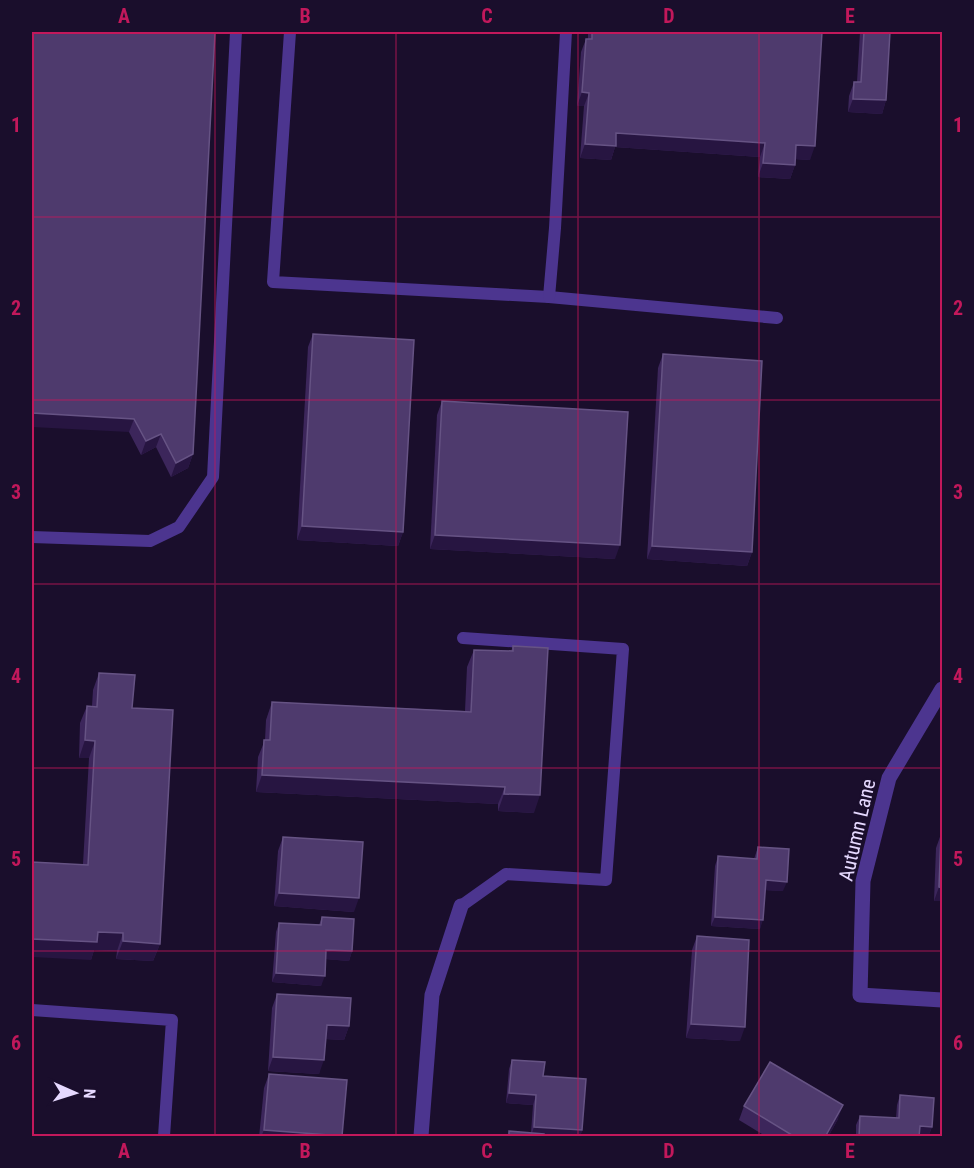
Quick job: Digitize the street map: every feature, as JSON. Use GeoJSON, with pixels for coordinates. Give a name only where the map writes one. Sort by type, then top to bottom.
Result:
{"type":"FeatureCollection","features":[{"type":"Feature","properties":{"kind":"street","name":"Autumn Lane"},"geometry":{"type":"LineString","coordinates":[[942,689],[889,778],[863,881],[860,995],[942,1000]]}},
{"type":"Feature","properties":{"kind":"street"},"geometry":{"type":"LineString","coordinates":[[421,1137],[432,995],[461,906]]}},
{"type":"Feature","properties":{"kind":"lane"},"geometry":{"type":"LineString","coordinates":[[32,537],[150,541],[179,527],[213,477],[236,32]]}},
{"type":"Feature","properties":{"kind":"lane"},"geometry":{"type":"LineString","coordinates":[[290,32],[273,282],[549,297],[777,318]]}},
{"type":"Feature","properties":{"kind":"lane"},"geometry":{"type":"LineString","coordinates":[[549,297],[566,32]]}},
{"type":"Feature","properties":{"kind":"lane"},"geometry":{"type":"LineString","coordinates":[[461,906],[506,874],[606,880],[623,649],[463,638]]}},
{"type":"Feature","properties":{"kind":"lane"},"geometry":{"type":"LineString","coordinates":[[32,1010],[172,1020],[164,1137]]}},
{"type":"Feature","properties":{"kind":"building"},"geometry":{"type":"Polygon","coordinates":[[[32,32],[215,32],[193,454],[176,463],[161,434],[146,441],[134,419],[32,413],[32,32]]]}},
{"type":"Feature","properties":{"kind":"building"},"geometry":{"type":"Polygon","coordinates":[[[592,32],[822,32],[815,146],[796,145],[795,165],[763,163],[765,143],[616,133],[616,146],[585,144],[589,93],[582,92],[586,39],[592,39],[592,32]]]}},
{"type":"Feature","properties":{"kind":"building"},"geometry":{"type":"Polygon","coordinates":[[[864,32],[890,32],[886,100],[853,99],[854,82],[861,82],[864,32]]]}},
{"type":"Feature","properties":{"kind":"building"},"geometry":{"type":"Polygon","coordinates":[[[313,334],[414,340],[403,532],[302,526],[313,334]]]}},
{"type":"Feature","properties":{"kind":"building"},"geometry":{"type":"Polygon","coordinates":[[[663,354],[762,361],[752,552],[652,546],[663,354]]]}},
{"type":"Feature","properties":{"kind":"building"},"geometry":{"type":"Polygon","coordinates":[[[442,401],[628,412],[620,545],[435,535],[442,401]]]}},
{"type":"Feature","properties":{"kind":"building"},"geometry":{"type":"Polygon","coordinates":[[[513,646],[548,648],[540,795],[504,794],[505,787],[262,775],[264,740],[270,740],[272,702],[471,712],[474,650],[513,651],[513,646]]]}},
{"type":"Feature","properties":{"kind":"building"},"geometry":{"type":"Polygon","coordinates":[[[99,673],[135,675],[132,708],[173,710],[160,944],[123,941],[123,933],[98,932],[97,942],[32,939],[32,862],[88,865],[95,741],[85,740],[87,706],[97,707],[99,673]]]}},
{"type":"Feature","properties":{"kind":"building"},"geometry":{"type":"Polygon","coordinates":[[[942,834],[942,888],[939,887],[942,834]]]}},
{"type":"Feature","properties":{"kind":"building"},"geometry":{"type":"Polygon","coordinates":[[[283,837],[363,842],[359,898],[279,893],[283,837]]]}},
{"type":"Feature","properties":{"kind":"building"},"geometry":{"type":"Polygon","coordinates":[[[758,847],[789,849],[787,882],[766,880],[763,920],[715,917],[718,856],[757,859],[758,847]]]}},
{"type":"Feature","properties":{"kind":"building"},"geometry":{"type":"Polygon","coordinates":[[[322,917],[354,919],[352,951],[326,950],[325,976],[276,973],[279,923],[321,925],[322,917]]]}},
{"type":"Feature","properties":{"kind":"building"},"geometry":{"type":"Polygon","coordinates":[[[697,936],[749,940],[745,1027],[691,1024],[697,936]]]}},
{"type":"Feature","properties":{"kind":"building"},"geometry":{"type":"Polygon","coordinates":[[[277,994],[351,998],[349,1026],[327,1025],[324,1060],[273,1057],[277,994]]]}},
{"type":"Feature","properties":{"kind":"building"},"geometry":{"type":"Polygon","coordinates":[[[512,1060],[545,1062],[543,1076],[586,1079],[582,1130],[534,1127],[536,1095],[509,1093],[512,1060]]]}},
{"type":"Feature","properties":{"kind":"building"},"geometry":{"type":"Polygon","coordinates":[[[770,1062],[843,1105],[825,1137],[795,1137],[744,1106],[770,1062]]]}},
{"type":"Feature","properties":{"kind":"building"},"geometry":{"type":"Polygon","coordinates":[[[269,1074],[347,1080],[342,1136],[264,1130],[269,1074]]]}},
{"type":"Feature","properties":{"kind":"building"},"geometry":{"type":"Polygon","coordinates":[[[900,1095],[934,1098],[932,1127],[920,1126],[919,1137],[859,1137],[860,1116],[899,1118],[900,1095]]]}},
{"type":"Feature","properties":{"kind":"building"},"geometry":{"type":"Polygon","coordinates":[[[509,1131],[544,1134],[544,1137],[509,1137],[509,1131]]]}}]}
